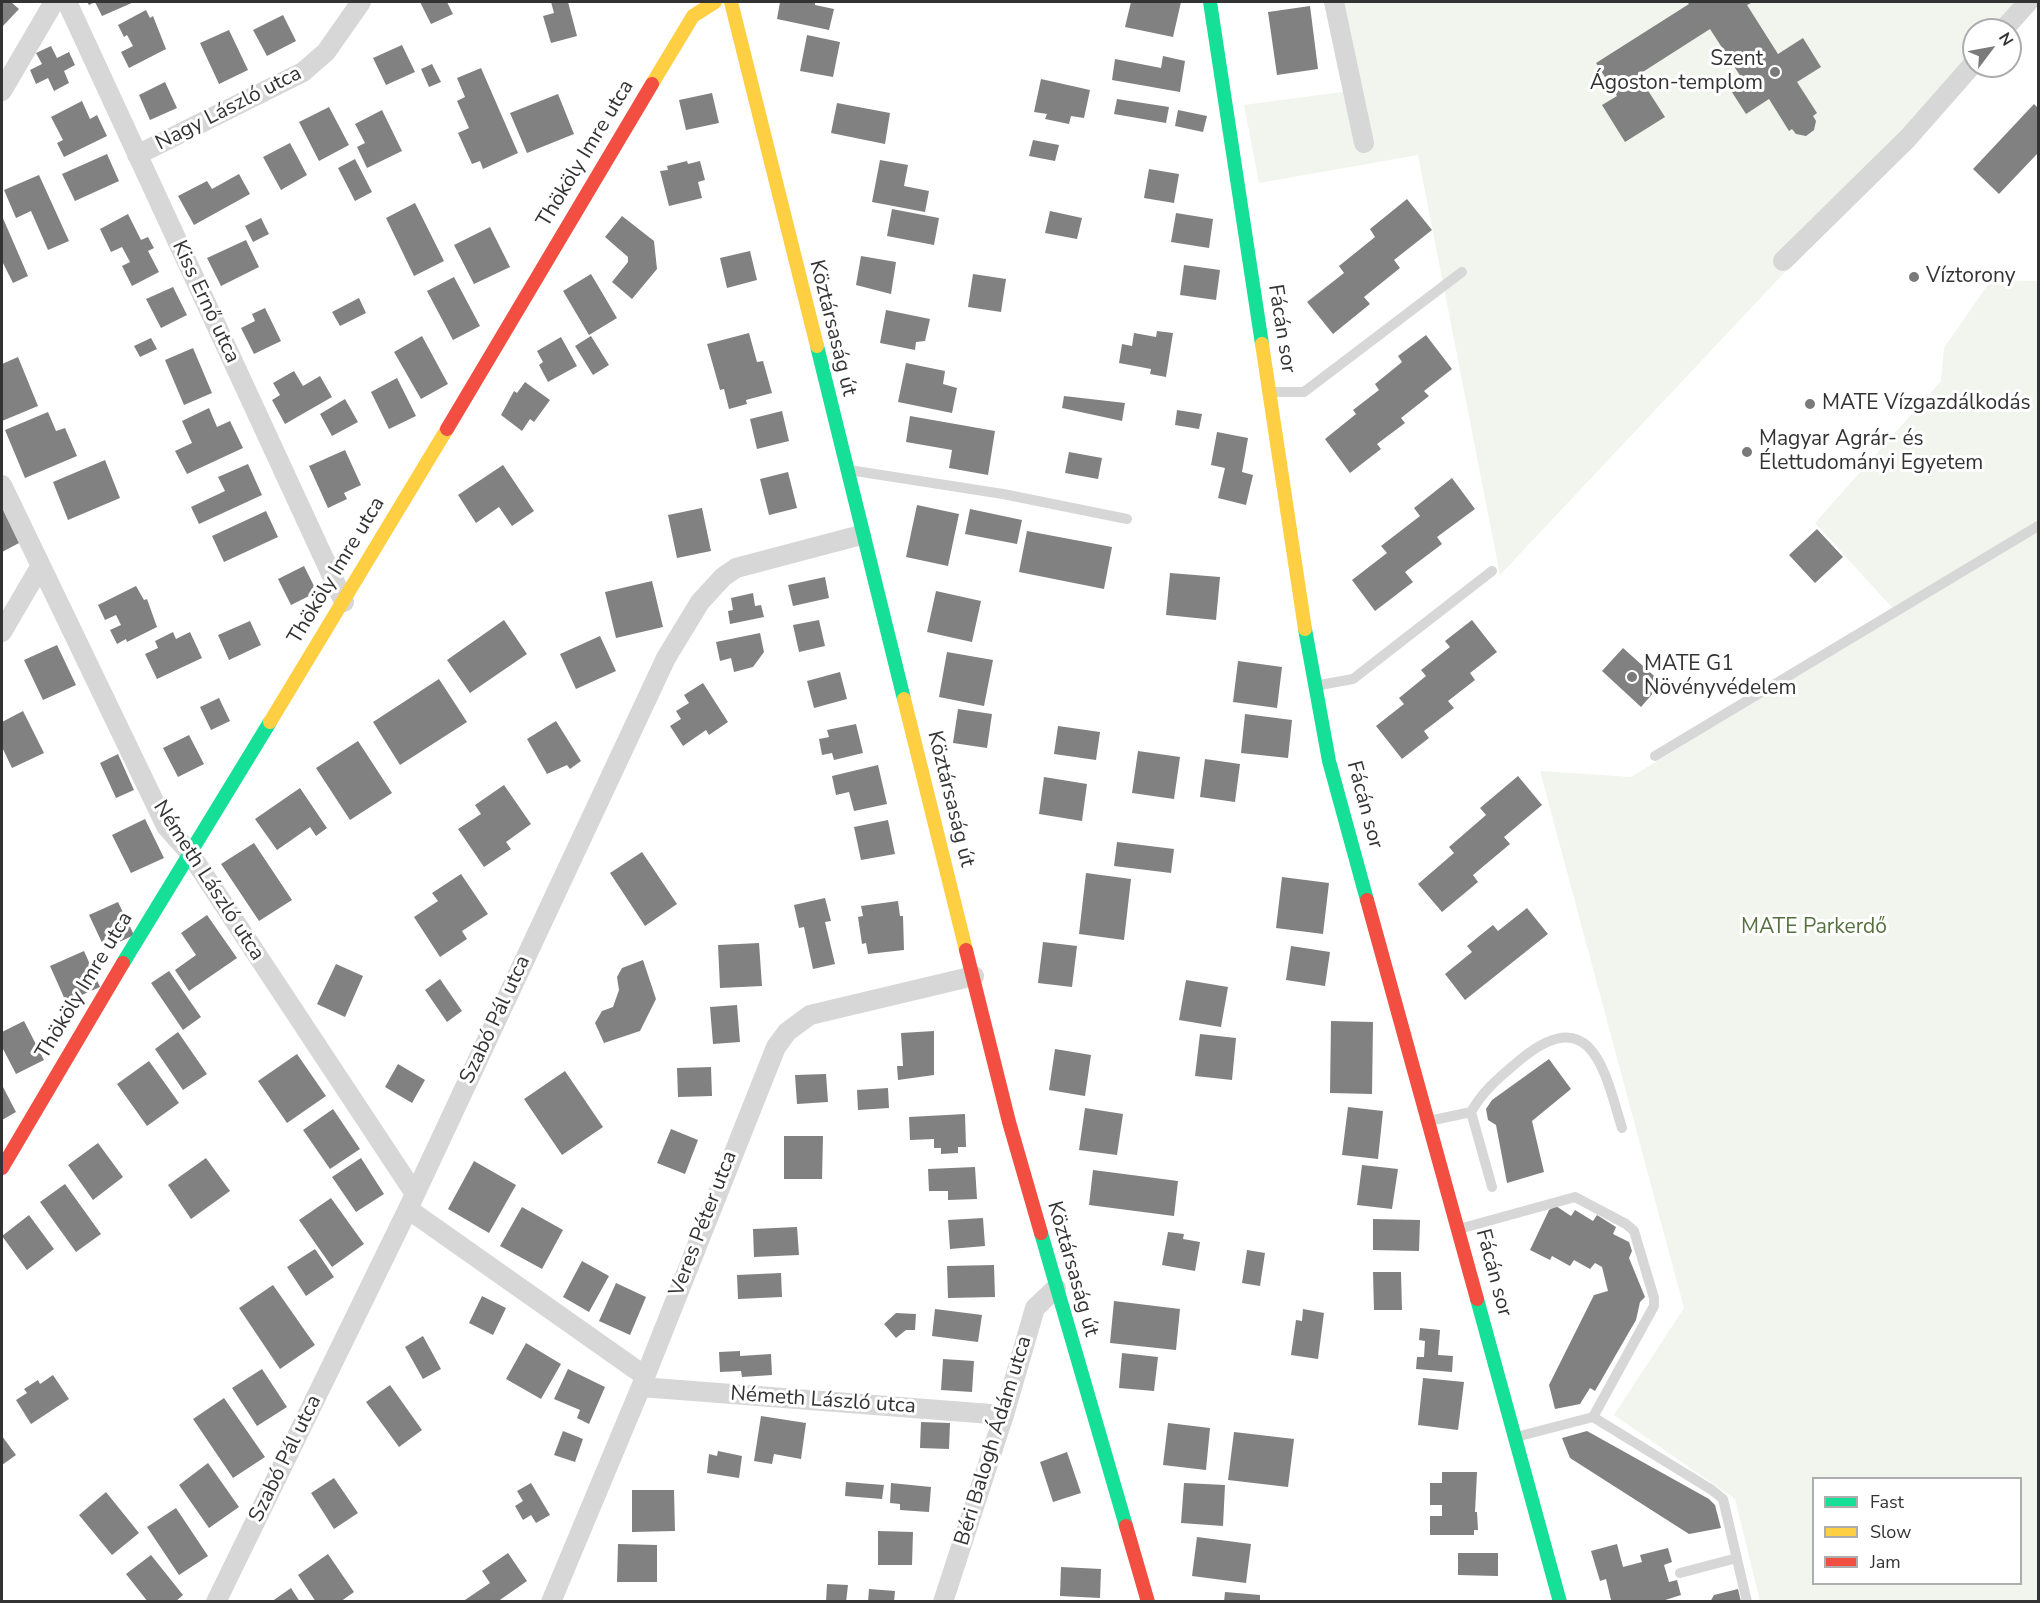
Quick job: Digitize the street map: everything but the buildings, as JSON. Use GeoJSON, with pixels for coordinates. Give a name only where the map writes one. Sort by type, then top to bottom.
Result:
{"type":"FeatureCollection","features":[{"type":"Feature","properties":{"kind":"street"},"geometry":{"type":"LineString","coordinates":[[2,91],[54,2]]}},
{"type":"Feature","properties":{"kind":"street","name":"Kiss Ernő utca"},"geometry":{"type":"LineString","coordinates":[[67,2],[344,602]]}},
{"type":"Feature","properties":{"kind":"street","name":"Nagy László utca"},"geometry":{"type":"LineString","coordinates":[[137,155],[303,72],[327,52],[361,2]]}},
{"type":"Feature","properties":{"kind":"street","name":"Thököly Imre utca"},"geometry":{"type":"LineString","coordinates":[[2,1168],[189,852],[344,602],[693,16],[715,2]]}},
{"type":"Feature","properties":{"kind":"street","name":"Köztársaság út"},"geometry":{"type":"LineString","coordinates":[[731,2],[861,535],[1009,1122],[1148,1602]]}},
{"type":"Feature","properties":{"kind":"street","name":"Fácán sor"},"geometry":{"type":"LineString","coordinates":[[1210,2],[1314,686],[1329,761],[1560,1602]]}},
{"type":"Feature","properties":{"kind":"street"},"geometry":{"type":"LineString","coordinates":[[1334,2],[1364,143]]}},
{"type":"Feature","properties":{"kind":"street"},"geometry":{"type":"LineString","coordinates":[[2014,18],[2028,2]]}},
{"type":"Feature","properties":{"kind":"street"},"geometry":{"type":"LineString","coordinates":[[1783,261],[1908,138],[1962,77]]}},
{"type":"Feature","properties":{"kind":"street","name":"Németh László utca"},"geometry":{"type":"LineString","coordinates":[[2,486],[166,826],[189,852],[411,1201],[643,1381],[1004,1415]]}},
{"type":"Feature","properties":{"kind":"street","name":"Szabó Pál utca"},"geometry":{"type":"LineString","coordinates":[[216,1602],[411,1201],[686,622],[713,588],[736,568],[861,535]]}},
{"type":"Feature","properties":{"kind":"street"},"geometry":{"type":"LineString","coordinates":[[2,632],[40,567]]}},
{"type":"Feature","properties":{"kind":"street","name":"Veres Péter utca"},"geometry":{"type":"LineString","coordinates":[[551,1602],[643,1381],[764,1072],[786,1032],[798,1022],[829,1009],[974,976]]}},
{"type":"Feature","properties":{"kind":"street","name":"Béri Balogh Ádám utca"},"geometry":{"type":"LineString","coordinates":[[943,1602],[1004,1415],[1035,1308],[1056,1288]]}},
{"type":"Feature","properties":{"kind":"lane"},"geometry":{"type":"LineString","coordinates":[[1269,392],[1304,392],[1462,272]]}},
{"type":"Feature","properties":{"kind":"lane"},"geometry":{"type":"LineString","coordinates":[[845,470],[1003,494],[1127,519]]}},
{"type":"Feature","properties":{"kind":"lane"},"geometry":{"type":"LineString","coordinates":[[1655,756],[2038,526]]}},
{"type":"Feature","properties":{"kind":"lane"},"geometry":{"type":"LineString","coordinates":[[1314,686],[1353,679],[1492,571]]}},
{"type":"Feature","properties":{"kind":"lane"},"geometry":{"type":"LineString","coordinates":[[1429,1122],[1471,1112],[1486,1087],[1539,1044],[1552,1038],[1564,1037],[1586,1046],[1603,1065],[1622,1128]]}},
{"type":"Feature","properties":{"kind":"lane"},"geometry":{"type":"LineString","coordinates":[[1471,1112],[1492,1187]]}},
{"type":"Feature","properties":{"kind":"lane"},"geometry":{"type":"LineString","coordinates":[[1459,1229],[1575,1197],[1626,1224],[1634,1231],[1646,1269],[1654,1306],[1593,1416],[1516,1437]]}},
{"type":"Feature","properties":{"kind":"lane"},"geometry":{"type":"LineString","coordinates":[[1593,1416],[1723,1499],[1747,1602]]}},
{"type":"Feature","properties":{"kind":"lane"},"geometry":{"type":"LineString","coordinates":[[1680,1573],[1737,1558]]}},
{"type":"Feature","properties":{"kind":"green space"},"geometry":{"type":"Polygon","coordinates":[[[1338,2],[2036,2],[2021,18],[1962,18],[1963,78],[1909,140],[1500,575],[1418,155],[1259,183],[1244,105],[1357,90],[1338,2]]]}},
{"type":"Feature","properties":{"kind":"green space","name":"MATE Parkerdő"},"geometry":{"type":"Polygon","coordinates":[[[1991,280],[2038,281],[2038,1601],[1760,1601],[1735,1499],[1614,1415],[1684,1308],[1540,771],[1631,777],[1898,614],[1815,523],[1941,381],[1944,348],[1991,280]]]}},
{"type":"Feature","properties":{"kind":"traffic: fast"},"geometry":{"type":"LineString","coordinates":[[1210,2],[1262,344]]}},
{"type":"Feature","properties":{"kind":"traffic: fast"},"geometry":{"type":"LineString","coordinates":[[817,346],[904,699]]}},
{"type":"Feature","properties":{"kind":"traffic: fast"},"geometry":{"type":"LineString","coordinates":[[1305,629],[1329,761],[1367,900]]}},
{"type":"Feature","properties":{"kind":"traffic: fast"},"geometry":{"type":"LineString","coordinates":[[123,963],[270,722]]}},
{"type":"Feature","properties":{"kind":"traffic: fast"},"geometry":{"type":"LineString","coordinates":[[1041,1233],[1126,1526]]}},
{"type":"Feature","properties":{"kind":"traffic: fast"},"geometry":{"type":"LineString","coordinates":[[1477,1299],[1560,1602]]}},
{"type":"Feature","properties":{"kind":"traffic: slow"},"geometry":{"type":"LineString","coordinates":[[652,84],[693,16],[715,2]]}},
{"type":"Feature","properties":{"kind":"traffic: slow"},"geometry":{"type":"LineString","coordinates":[[731,2],[817,346]]}},
{"type":"Feature","properties":{"kind":"traffic: slow"},"geometry":{"type":"LineString","coordinates":[[1262,344],[1305,629]]}},
{"type":"Feature","properties":{"kind":"traffic: slow"},"geometry":{"type":"LineString","coordinates":[[270,722],[447,429]]}},
{"type":"Feature","properties":{"kind":"traffic: slow"},"geometry":{"type":"LineString","coordinates":[[904,699],[966,950]]}},
{"type":"Feature","properties":{"kind":"traffic: jam"},"geometry":{"type":"LineString","coordinates":[[447,429],[652,84]]}},
{"type":"Feature","properties":{"kind":"traffic: jam"},"geometry":{"type":"LineString","coordinates":[[1367,900],[1477,1299]]}},
{"type":"Feature","properties":{"kind":"traffic: jam"},"geometry":{"type":"LineString","coordinates":[[966,950],[1009,1122],[1041,1233]]}},
{"type":"Feature","properties":{"kind":"traffic: jam"},"geometry":{"type":"LineString","coordinates":[[2,1168],[123,963]]}},
{"type":"Feature","properties":{"kind":"traffic: jam"},"geometry":{"type":"LineString","coordinates":[[1126,1526],[1148,1602]]}},
{"type":"Feature","properties":{"kind":"place","name":"Szent Ágoston-templom"},"geometry":{"type":"Point","coordinates":[1775,72]}},
{"type":"Feature","properties":{"kind":"place","name":"Víztorony"},"geometry":{"type":"Point","coordinates":[1914,277]}},
{"type":"Feature","properties":{"kind":"place","name":"MATE Vízgazdálkodás"},"geometry":{"type":"Point","coordinates":[1810,404]}},
{"type":"Feature","properties":{"kind":"place","name":"Magyar Agrár- és Élettudományi Egyetem"},"geometry":{"type":"Point","coordinates":[1747,452]}},
{"type":"Feature","properties":{"kind":"place","name":"MATE G1 Növényvédelem"},"geometry":{"type":"Point","coordinates":[1632,677]}}]}
